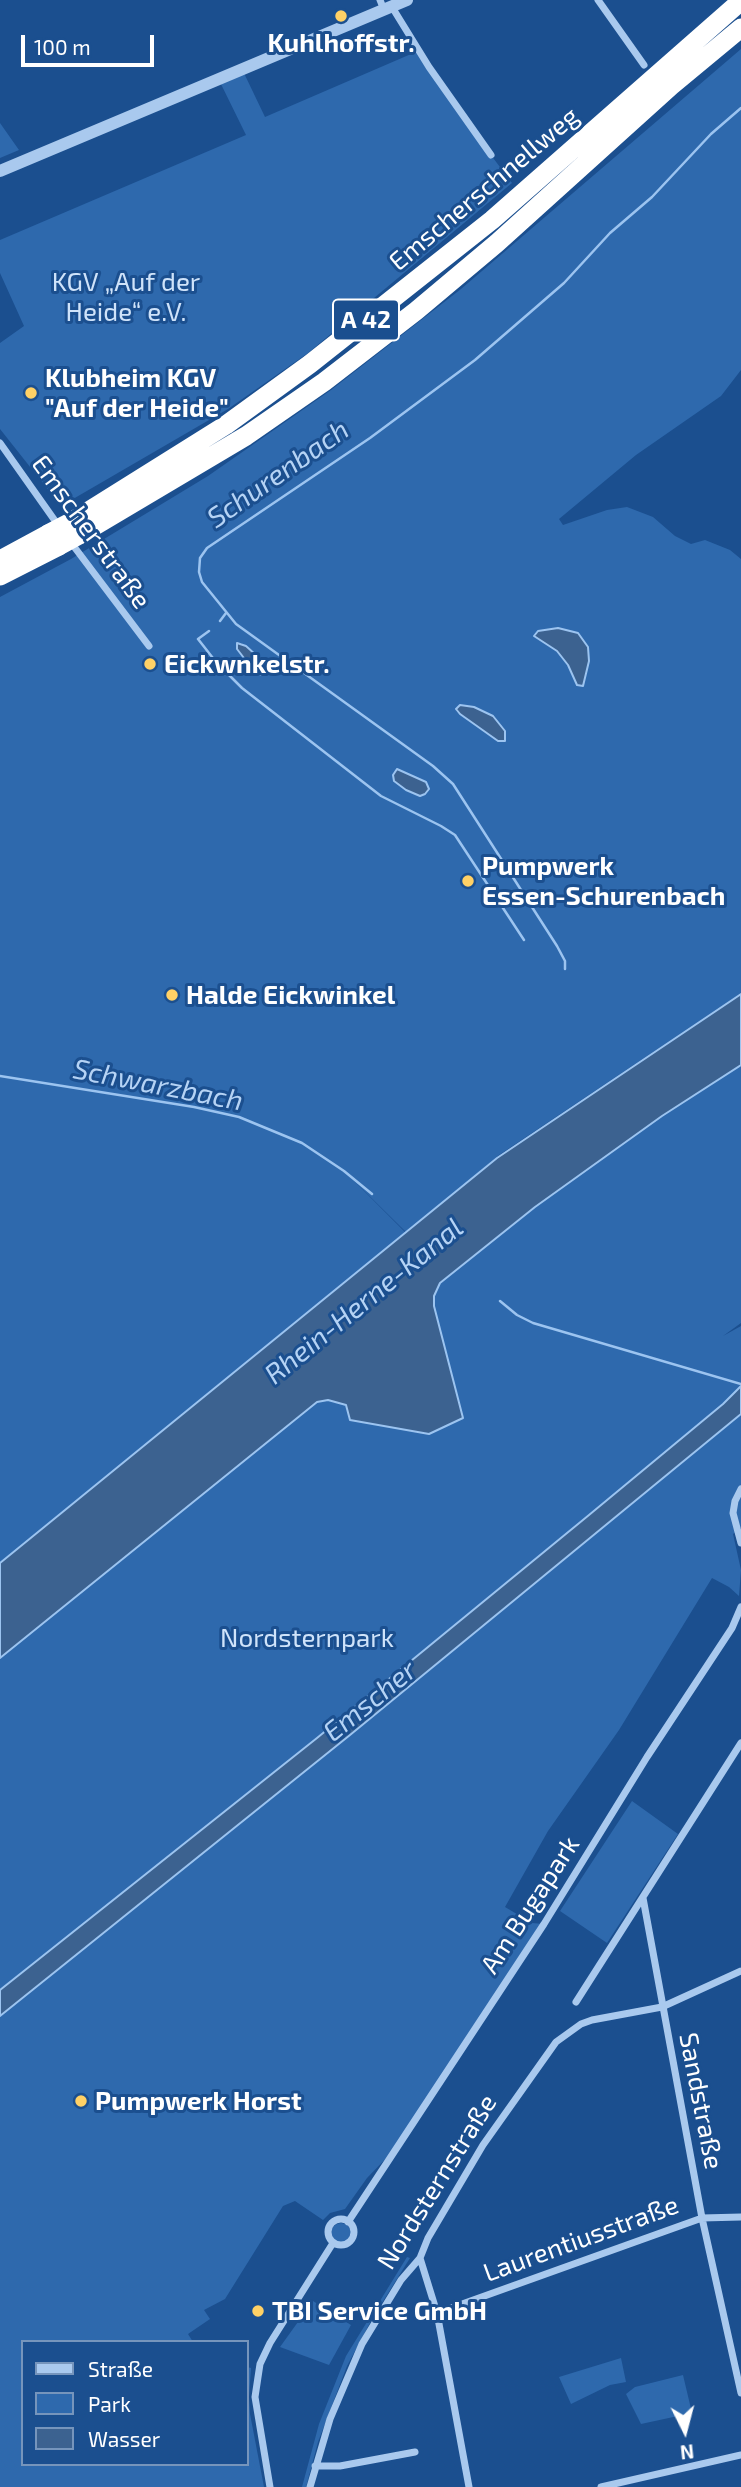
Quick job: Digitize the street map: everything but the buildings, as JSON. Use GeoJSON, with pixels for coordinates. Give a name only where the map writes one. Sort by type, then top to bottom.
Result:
{"type":"FeatureCollection","features":[{"type":"Feature","properties":{"kind":"highway","name":"Emscherschnellweg"},"geometry":{"type":"LineString","coordinates":[[76,528],[310,365],[492,220],[741,1]]}},
{"type":"Feature","properties":{"kind":"highway","name":"Emscherschnellweg"},"geometry":{"type":"LineString","coordinates":[[0,576],[53,540],[246,436],[324,382],[477,260],[671,86],[741,28]]}},
{"type":"Feature","properties":{"kind":"highway","name":"Emscherschnellweg"},"geometry":{"type":"LineString","coordinates":[[0,560],[53,540]]}},
{"type":"Feature","properties":{"kind":"street"},"geometry":{"type":"LineString","coordinates":[[0,171],[385,5],[407,0]]}},
{"type":"Feature","properties":{"kind":"street"},"geometry":{"type":"LineString","coordinates":[[598,0],[644,65]]}},
{"type":"Feature","properties":{"kind":"street"},"geometry":{"type":"LineString","coordinates":[[385,5],[491,155]]}},
{"type":"Feature","properties":{"kind":"street","name":"Emscherstraße"},"geometry":{"type":"LineString","coordinates":[[0,443],[98,581],[149,646]]}},
{"type":"Feature","properties":{"kind":"street"},"geometry":{"type":"LineString","coordinates":[[741,1489],[736,1496],[733,1513],[741,1543]]}},
{"type":"Feature","properties":{"kind":"street","name":"Am Bugapark"},"geometry":{"type":"LineString","coordinates":[[348,2222],[544,1924],[732,1628],[741,1607]]}},
{"type":"Feature","properties":{"kind":"street"},"geometry":{"type":"LineString","coordinates":[[576,2002],[741,1743]]}},
{"type":"Feature","properties":{"kind":"street","name":"Sandstraße"},"geometry":{"type":"LineString","coordinates":[[643,1898],[702,2218],[741,2393]]}},
{"type":"Feature","properties":{"kind":"street","name":"Nordsternstraße"},"geometry":{"type":"LineString","coordinates":[[310,2487],[337,2398],[362,2344],[407,2271],[420,2258],[423,2246],[483,2145],[556,2042],[580,2024],[662,2007],[741,1972]]}},
{"type":"Feature","properties":{"kind":"street","name":"Laurentiusstraße"},"geometry":{"type":"LineString","coordinates":[[437,2313],[702,2218],[741,2217]]}},
{"type":"Feature","properties":{"kind":"street"},"geometry":{"type":"LineString","coordinates":[[340,2219],[348,2222],[354,2231],[351,2240],[341,2245],[333,2243],[328,2235],[330,2225],[340,2219]]}},
{"type":"Feature","properties":{"kind":"street"},"geometry":{"type":"LineString","coordinates":[[270,2487],[257,2417],[257,2376],[265,2351],[333,2243]]}},
{"type":"Feature","properties":{"kind":"street"},"geometry":{"type":"LineString","coordinates":[[420,2258],[437,2313],[469,2487]]}},
{"type":"Feature","properties":{"kind":"street"},"geometry":{"type":"LineString","coordinates":[[315,2466],[340,2466],[415,2452]]}},
{"type":"Feature","properties":{"kind":"street"},"geometry":{"type":"LineString","coordinates":[[601,2487],[741,2455]]}},
{"type":"Feature","properties":{"kind":"green space","name":"Nordsternpark"},"geometry":{"type":"Polygon","coordinates":[[[741,49],[741,370],[721,396],[636,455],[559,519],[563,525],[607,510],[627,507],[653,517],[675,536],[691,544],[705,540],[730,550],[741,559],[741,993],[499,1155],[407,1233],[343,1170],[449,1276],[535,1207],[662,1116],[741,1065],[741,1323],[723,1336],[741,1326],[741,1528],[733,1534],[741,1570],[739,1596],[712,1578],[619,1730],[548,1831],[505,1907],[532,1923],[544,1924],[397,2147],[367,2178],[345,2209],[330,2213],[323,2220],[295,2201],[283,2206],[225,2299],[204,2310],[210,2319],[188,2334],[192,2340],[21,2340],[21,2466],[248,2466],[248,2367],[251,2368],[250,2414],[264,2487],[0,2487],[0,597],[71,559],[208,476],[331,390],[461,289],[741,49]],[[241,643],[237,649],[261,675],[269,666],[241,643]],[[464,705],[456,710],[457,712],[498,741],[492,716],[464,705]],[[397,769],[393,775],[394,781],[416,795],[426,782],[397,769]]]}},
{"type":"Feature","properties":{"kind":"green space","name":"KGV „Auf der Heide“ e.V."},"geometry":{"type":"Polygon","coordinates":[[[418,51],[512,183],[308,353],[228,409],[61,506],[0,429],[0,343],[24,326],[0,273],[0,240],[246,135],[218,78],[242,69],[265,117],[418,51]]]}},
{"type":"Feature","properties":{"kind":"green space"},"geometry":{"type":"Polygon","coordinates":[[[0,123],[19,150],[0,158],[0,123]]]}},
{"type":"Feature","properties":{"kind":"green space"},"geometry":{"type":"Polygon","coordinates":[[[632,1801],[678,1834],[607,1943],[560,1911],[632,1801]]]}},
{"type":"Feature","properties":{"kind":"green space"},"geometry":{"type":"Polygon","coordinates":[[[341,2223],[348,2226],[351,2233],[348,2240],[341,2243],[334,2240],[331,2233],[334,2226],[341,2223]]]}},
{"type":"Feature","properties":{"kind":"green space"},"geometry":{"type":"Polygon","coordinates":[[[407,2257],[410,2258],[347,2366],[318,2442],[306,2487],[302,2487],[319,2424],[346,2356],[407,2257]]]}},
{"type":"Feature","properties":{"kind":"green space"},"geometry":{"type":"Polygon","coordinates":[[[313,2301],[351,2325],[329,2365],[280,2347],[313,2301]]]}},
{"type":"Feature","properties":{"kind":"green space"},"geometry":{"type":"Polygon","coordinates":[[[621,2358],[626,2382],[610,2385],[571,2404],[559,2377],[621,2358]]]}},
{"type":"Feature","properties":{"kind":"green space"},"geometry":{"type":"Polygon","coordinates":[[[683,2375],[692,2413],[641,2424],[626,2394],[635,2387],[683,2375]]]}},
{"type":"Feature","properties":{"kind":"water"},"geometry":{"type":"Polygon","coordinates":[[[558,628],[578,633],[588,647],[589,661],[583,686],[577,685],[568,665],[557,651],[534,636],[538,631],[558,628]]]}},
{"type":"Feature","properties":{"kind":"water"},"geometry":{"type":"Polygon","coordinates":[[[237,643],[246,646],[269,667],[267,673],[261,675],[247,662],[237,649],[237,643]]]}},
{"type":"Feature","properties":{"kind":"water"},"geometry":{"type":"Polygon","coordinates":[[[460,705],[474,707],[493,716],[505,731],[505,741],[498,741],[460,714],[456,709],[460,705]]]}},
{"type":"Feature","properties":{"kind":"water"},"geometry":{"type":"Polygon","coordinates":[[[397,769],[426,782],[429,789],[420,796],[406,790],[394,781],[393,775],[397,769]]]}},
{"type":"Feature","properties":{"kind":"water","name":"Rhein-Herne-Kanal"},"geometry":{"type":"Polygon","coordinates":[[[741,994],[741,1065],[662,1116],[535,1207],[440,1283],[434,1296],[434,1306],[463,1418],[429,1434],[350,1420],[346,1405],[328,1400],[317,1402],[0,1658],[0,1563],[497,1158],[741,994]]]}},
{"type":"Feature","properties":{"kind":"water","name":"Emscher"},"geometry":{"type":"Polygon","coordinates":[[[741,1386],[741,1414],[350,1735],[0,2016],[0,1990],[317,1738],[723,1404],[741,1386]]]}},
{"type":"Feature","properties":{"kind":"waterway","name":"Schurenbach"},"geometry":{"type":"LineString","coordinates":[[565,969],[565,961],[557,946],[453,784],[433,766],[236,624],[202,582],[199,572],[200,558],[207,548],[370,438],[475,360],[564,283],[610,233],[652,197],[711,134],[741,108]]}},
{"type":"Feature","properties":{"kind":"waterway"},"geometry":{"type":"LineString","coordinates":[[220,621],[226,613]]}},
{"type":"Feature","properties":{"kind":"waterway"},"geometry":{"type":"LineString","coordinates":[[209,631],[198,639],[242,688],[381,796],[455,835],[524,940]]}},
{"type":"Feature","properties":{"kind":"waterway","name":"Schwarzbach"},"geometry":{"type":"LineString","coordinates":[[0,1076],[194,1107],[239,1117],[302,1143],[344,1171],[372,1194]]}},
{"type":"Feature","properties":{"kind":"waterway","name":"Schwarzbach"},"geometry":{"type":"LineString","coordinates":[[500,1301],[517,1315],[533,1323],[741,1384]]}},
{"type":"Feature","properties":{"kind":"place","name":"Kuhlhoffstr."},"geometry":{"type":"Point","coordinates":[341,16]}},
{"type":"Feature","properties":{"kind":"place","name":"Klubheim KGV \"Auf der Heide\""},"geometry":{"type":"Point","coordinates":[31,393]}},
{"type":"Feature","properties":{"kind":"place","name":"Eickwnkelstr."},"geometry":{"type":"Point","coordinates":[150,664]}},
{"type":"Feature","properties":{"kind":"place","name":"Pumpwerk Essen-Schurenbach"},"geometry":{"type":"Point","coordinates":[468,881]}},
{"type":"Feature","properties":{"kind":"place","name":"Halde Eickwinkel"},"geometry":{"type":"Point","coordinates":[172,995]}},
{"type":"Feature","properties":{"kind":"place","name":"Pumpwerk Horst"},"geometry":{"type":"Point","coordinates":[81,2101]}},
{"type":"Feature","properties":{"kind":"place","name":"TBI Service GmbH"},"geometry":{"type":"Point","coordinates":[258,2311]}}]}
